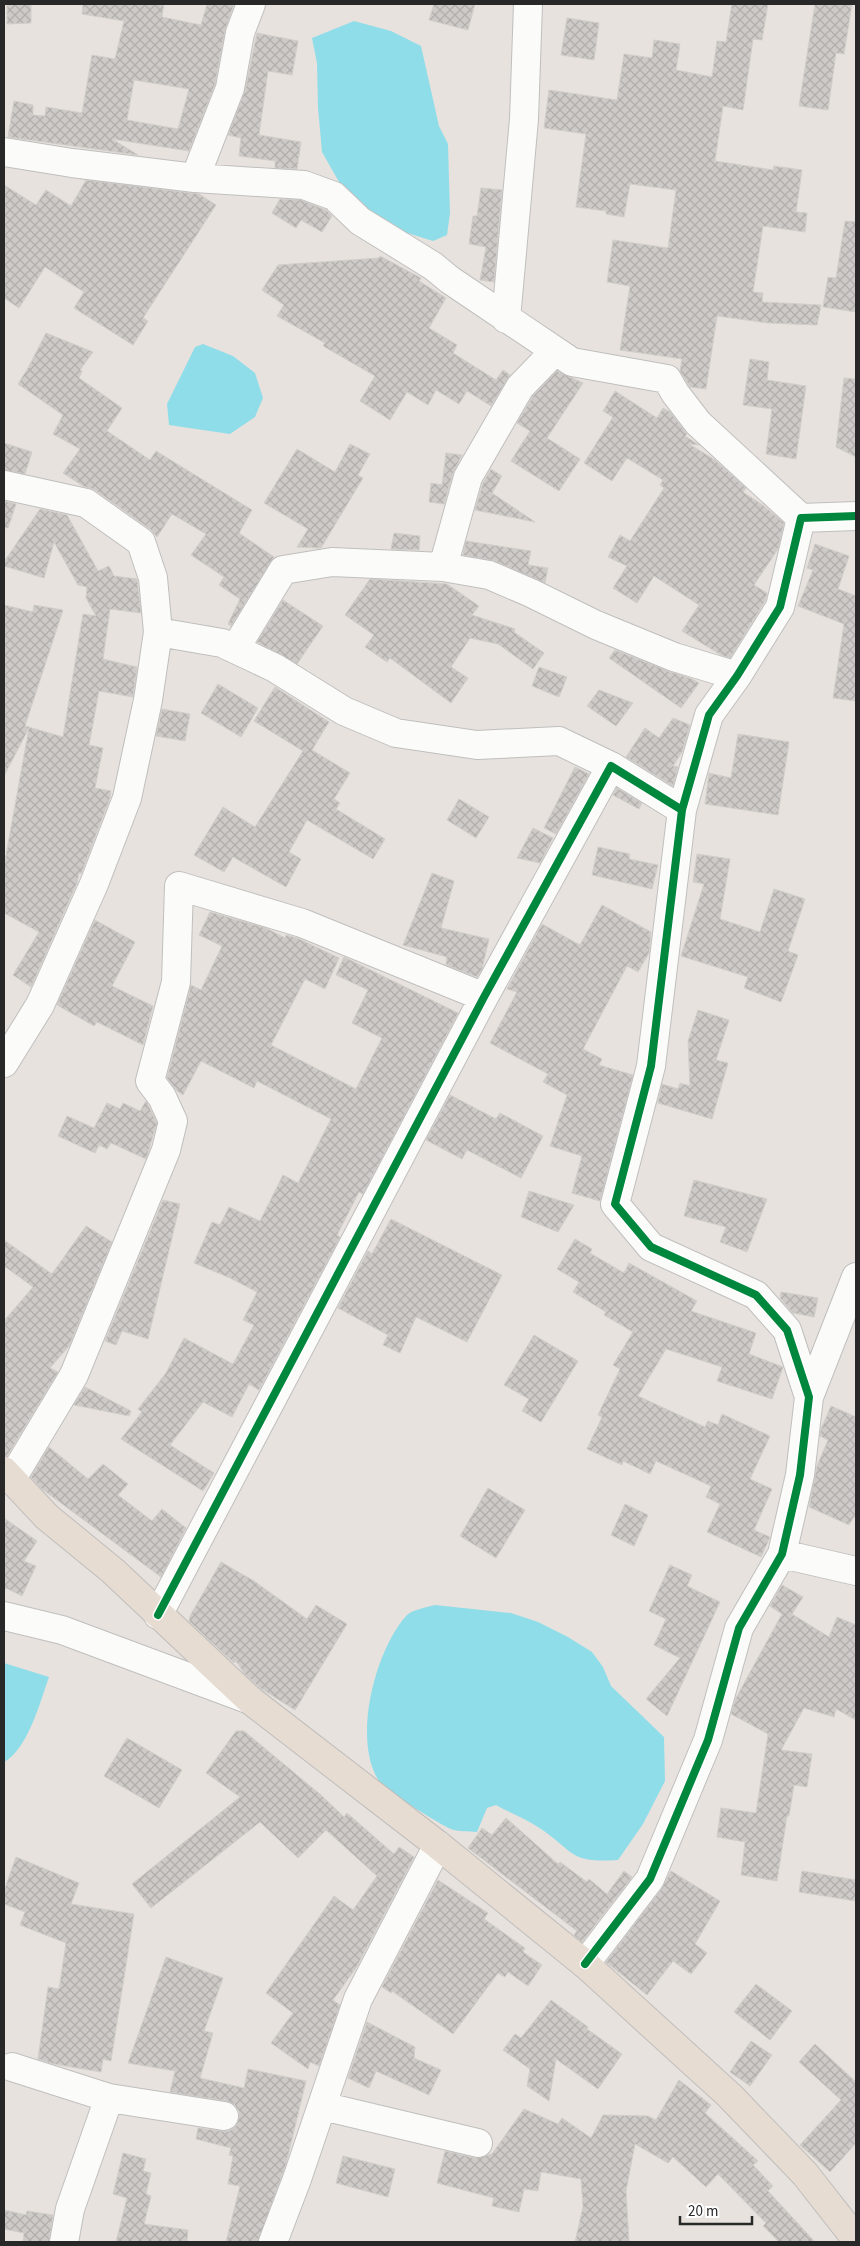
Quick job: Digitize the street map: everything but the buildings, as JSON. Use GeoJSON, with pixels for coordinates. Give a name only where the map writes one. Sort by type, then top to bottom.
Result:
{"type":"FeatureCollection","features":[{"type":"Feature","properties":{"kind":"highway"},"geometry":{"type":"LineString","coordinates":[[8,1475],[47,1517],[113,1571],[250,1700],[438,1845],[585,1964],[730,2096],[806,2174],[856,2239]]}},
{"type":"Feature","properties":{"kind":"street"},"geometry":{"type":"LineString","coordinates":[[195,178],[230,88],[240,33],[251,4]]}},
{"type":"Feature","properties":{"kind":"street"},"geometry":{"type":"LineString","coordinates":[[506,319],[524,119],[528,4]]}},
{"type":"Feature","properties":{"kind":"street"},"geometry":{"type":"LineString","coordinates":[[4,152],[72,163],[195,178],[304,185],[334,196],[360,221],[433,266],[506,319],[572,362],[668,380],[675,394],[698,423],[801,518],[856,516]]}},
{"type":"Feature","properties":{"kind":"street"},"geometry":{"type":"LineString","coordinates":[[443,568],[468,477],[520,387],[555,351]]}},
{"type":"Feature","properties":{"kind":"street"},"geometry":{"type":"LineString","coordinates":[[4,485],[86,503],[141,542],[153,578],[158,632],[148,700],[127,798],[94,884],[40,1005],[4,1063]]}},
{"type":"Feature","properties":{"kind":"street"},"geometry":{"type":"LineString","coordinates":[[801,518],[780,607],[737,676],[708,715],[682,810],[651,1066],[615,1204],[651,1247],[756,1295],[786,1330],[809,1397]]}},
{"type":"Feature","properties":{"kind":"street"},"geometry":{"type":"LineString","coordinates":[[234,649],[283,570],[332,562],[443,568],[489,575],[596,625],[674,657],[737,676]]}},
{"type":"Feature","properties":{"kind":"street"},"geometry":{"type":"LineString","coordinates":[[158,632],[222,644],[234,649],[275,668],[344,711],[396,733],[477,745],[560,741],[611,766],[682,810]]}},
{"type":"Feature","properties":{"kind":"street"},"geometry":{"type":"LineString","coordinates":[[158,1615],[484,997],[611,766]]}},
{"type":"Feature","properties":{"kind":"street"},"geometry":{"type":"LineString","coordinates":[[8,1475],[74,1375],[166,1150],[173,1121],[162,1097],[150,1081],[176,982],[179,886],[302,923],[484,997]]}},
{"type":"Feature","properties":{"kind":"street"},"geometry":{"type":"LineString","coordinates":[[585,1964],[650,1879],[708,1740],[739,1628],[782,1554],[800,1475],[809,1397],[856,1278]]}},
{"type":"Feature","properties":{"kind":"street"},"geometry":{"type":"LineString","coordinates":[[782,1554],[856,1571]]}},
{"type":"Feature","properties":{"kind":"street"},"geometry":{"type":"LineString","coordinates":[[4,1616],[62,1630],[250,1700]]}},
{"type":"Feature","properties":{"kind":"street"},"geometry":{"type":"LineString","coordinates":[[273,2242],[322,2106],[358,1998],[438,1845]]}},
{"type":"Feature","properties":{"kind":"street"},"geometry":{"type":"LineString","coordinates":[[12,2067],[109,2098],[224,2116]]}},
{"type":"Feature","properties":{"kind":"street"},"geometry":{"type":"LineString","coordinates":[[64,2242],[70,2209],[109,2098]]}},
{"type":"Feature","properties":{"kind":"street"},"geometry":{"type":"LineString","coordinates":[[322,2106],[478,2143]]}},
{"type":"Feature","properties":{"kind":"water"},"geometry":{"type":"Polygon","coordinates":[[[354,21],[391,31],[421,46],[439,126],[448,144],[450,213],[447,235],[433,241],[388,227],[343,189],[322,152],[318,108],[317,63],[312,38],[354,21]]]}},
{"type":"Feature","properties":{"kind":"water"},"geometry":{"type":"Polygon","coordinates":[[[203,344],[233,356],[255,373],[263,398],[255,417],[230,434],[169,425],[167,404],[195,347],[203,344]]]}},
{"type":"Feature","properties":{"kind":"water"},"geometry":{"type":"Polygon","coordinates":[[[435,1605],[511,1613],[538,1622],[568,1637],[592,1652],[603,1667],[611,1686],[664,1737],[665,1781],[643,1824],[618,1860],[590,1860],[574,1855],[536,1825],[496,1805],[487,1808],[477,1832],[454,1830],[416,1809],[383,1786],[373,1769],[368,1748],[367,1724],[376,1674],[395,1631],[407,1615],[416,1610],[435,1605]]]}},
{"type":"Feature","properties":{"kind":"water"},"geometry":{"type":"Polygon","coordinates":[[[4,1663],[49,1677],[26,1736],[20,1747],[4,1762],[4,1663]]]}},
{"type":"Feature","properties":{"kind":"cycle path"},"geometry":{"type":"LineString","coordinates":[[585,1964],[650,1879],[708,1740],[739,1628],[782,1554],[800,1475],[809,1397],[787,1330],[756,1295],[651,1247],[615,1204],[651,1066],[682,810],[709,715],[737,676],[780,607],[801,518],[856,516]]}},
{"type":"Feature","properties":{"kind":"cycle path"},"geometry":{"type":"LineString","coordinates":[[158,1615],[484,997],[611,766],[682,810]]}}]}
